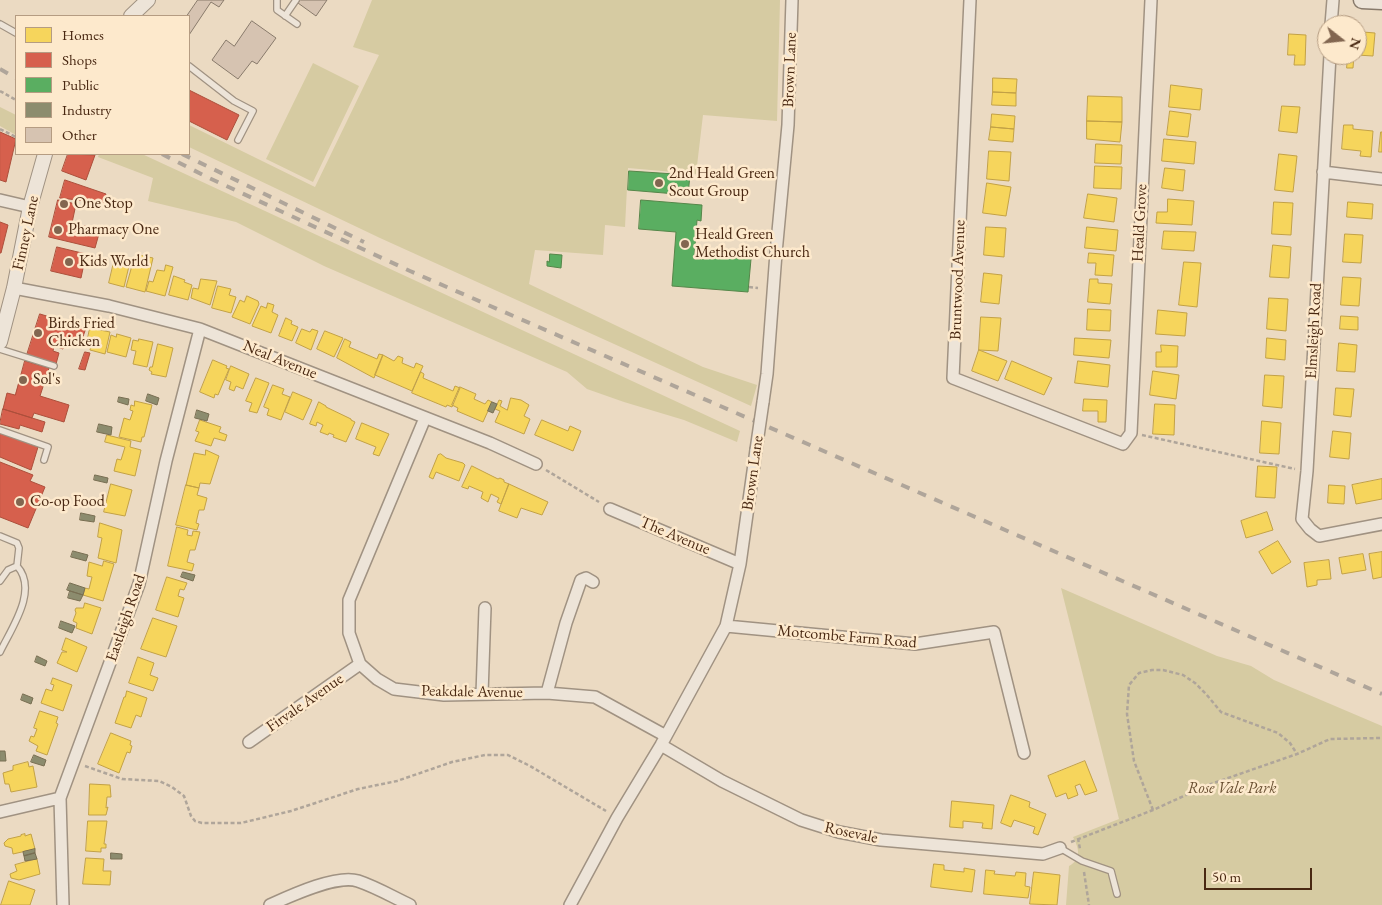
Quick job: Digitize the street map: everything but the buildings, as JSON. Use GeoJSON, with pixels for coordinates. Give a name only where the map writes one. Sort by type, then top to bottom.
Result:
{"type":"FeatureCollection","features":[{"type":"Feature","properties":{"kind":"main road"},"geometry":{"type":"LineString","coordinates":[[1362,0],[1382,1]]}},
{"type":"Feature","properties":{"kind":"street"},"geometry":{"type":"LineString","coordinates":[[132,15],[148,0]]}},
{"type":"Feature","properties":{"kind":"street","name":"Brown Lane"},"geometry":{"type":"LineString","coordinates":[[570,905],[726,626],[740,564],[767,374],[788,125],[792,0]]}},
{"type":"Feature","properties":{"kind":"street","name":"Bruntwood Avenue"},"geometry":{"type":"LineString","coordinates":[[970,0],[954,378],[1123,444],[1131,433]]}},
{"type":"Feature","properties":{"kind":"street","name":"Heald Grove"},"geometry":{"type":"LineString","coordinates":[[1131,433],[1151,0]]}},
{"type":"Feature","properties":{"kind":"street"},"geometry":{"type":"LineString","coordinates":[[1332,15],[1333,0]]}},
{"type":"Feature","properties":{"kind":"street","name":"Elmsleigh Road"},"geometry":{"type":"LineString","coordinates":[[1329,65],[1307,472],[1302,518],[1310,529],[1319,536],[1382,524]]}},
{"type":"Feature","properties":{"kind":"street","name":"Finney Lane"},"geometry":{"type":"LineString","coordinates":[[0,342],[14,288],[30,207],[45,155]]}},
{"type":"Feature","properties":{"kind":"street"},"geometry":{"type":"LineString","coordinates":[[1323,172],[1382,179]]}},
{"type":"Feature","properties":{"kind":"street"},"geometry":{"type":"LineString","coordinates":[[0,200],[30,207]]}},
{"type":"Feature","properties":{"kind":"street","name":"Neal Avenue"},"geometry":{"type":"LineString","coordinates":[[14,288],[109,306],[200,329],[490,443],[536,464]]}},
{"type":"Feature","properties":{"kind":"street","name":"Eastleigh Road"},"geometry":{"type":"LineString","coordinates":[[63,905],[60,798],[139,584],[166,462],[200,329]]}},
{"type":"Feature","properties":{"kind":"street","name":"Peakdale Avenue"},"geometry":{"type":"LineString","coordinates":[[425,418],[349,600],[349,633],[360,664],[376,680],[394,690],[444,695],[547,693],[595,697],[663,740]]}},
{"type":"Feature","properties":{"kind":"street","name":"The Avenue"},"geometry":{"type":"LineString","coordinates":[[610,509],[740,564]]}},
{"type":"Feature","properties":{"kind":"street"},"geometry":{"type":"LineString","coordinates":[[547,693],[566,623],[581,580],[586,578],[593,582]]}},
{"type":"Feature","properties":{"kind":"street"},"geometry":{"type":"LineString","coordinates":[[482,694],[485,608]]}},
{"type":"Feature","properties":{"kind":"street","name":"Motcombe Farm Road"},"geometry":{"type":"LineString","coordinates":[[726,626],[915,644],[994,632],[1024,753]]}},
{"type":"Feature","properties":{"kind":"street","name":"Firvale Avenue"},"geometry":{"type":"LineString","coordinates":[[249,742],[360,664]]}},
{"type":"Feature","properties":{"kind":"street","name":"Rosevale"},"geometry":{"type":"LineString","coordinates":[[663,740],[722,781],[801,820],[839,832],[881,840],[1043,854],[1060,848]]}},
{"type":"Feature","properties":{"kind":"street"},"geometry":{"type":"LineString","coordinates":[[0,812],[60,798]]}},
{"type":"Feature","properties":{"kind":"street"},"geometry":{"type":"LineString","coordinates":[[270,905],[293,894],[340,879],[356,880],[410,905]]}},
{"type":"Feature","properties":{"kind":"lane"},"geometry":{"type":"LineString","coordinates":[[277,0],[277,10],[297,24]]}},
{"type":"Feature","properties":{"kind":"lane"},"geometry":{"type":"LineString","coordinates":[[285,16],[296,0]]}},
{"type":"Feature","properties":{"kind":"lane"},"geometry":{"type":"LineString","coordinates":[[0,24],[15,32]]}},
{"type":"Feature","properties":{"kind":"lane"},"geometry":{"type":"LineString","coordinates":[[190,67],[234,101],[252,111],[238,140]]}},
{"type":"Feature","properties":{"kind":"lane"},"geometry":{"type":"LineString","coordinates":[[0,350],[54,366]]}},
{"type":"Feature","properties":{"kind":"lane"},"geometry":{"type":"LineString","coordinates":[[0,430],[48,447],[44,460]]}},
{"type":"Feature","properties":{"kind":"lane"},"geometry":{"type":"LineString","coordinates":[[0,536],[18,543],[17,566],[24,579],[22,610],[0,652]]}},
{"type":"Feature","properties":{"kind":"lane"},"geometry":{"type":"LineString","coordinates":[[0,581],[8,570],[17,566]]}},
{"type":"Feature","properties":{"kind":"lane"},"geometry":{"type":"LineString","coordinates":[[1060,848],[1082,861],[1111,871],[1117,894]]}},
{"type":"Feature","properties":{"kind":"path"},"geometry":{"type":"LineString","coordinates":[[0,91],[15,99]]}},
{"type":"Feature","properties":{"kind":"path"},"geometry":{"type":"LineString","coordinates":[[0,129],[15,136]]}},
{"type":"Feature","properties":{"kind":"path"},"geometry":{"type":"LineString","coordinates":[[749,287],[758,288]]}},
{"type":"Feature","properties":{"kind":"path"},"geometry":{"type":"LineString","coordinates":[[1131,433],[1307,472]]}},
{"type":"Feature","properties":{"kind":"path"},"geometry":{"type":"LineString","coordinates":[[536,464],[610,509]]}},
{"type":"Feature","properties":{"kind":"path"},"geometry":{"type":"LineString","coordinates":[[1153,810],[1134,761],[1127,714],[1129,685],[1139,673],[1164,670],[1183,675],[1195,683],[1221,712],[1278,733],[1290,743],[1297,754]]}},
{"type":"Feature","properties":{"kind":"path"},"geometry":{"type":"LineString","coordinates":[[1060,848],[1208,785],[1297,754],[1330,739],[1382,738]]}},
{"type":"Feature","properties":{"kind":"path"},"geometry":{"type":"LineString","coordinates":[[74,762],[122,780],[159,780],[172,786],[184,796],[191,816],[195,821],[202,823],[241,823],[292,810],[358,789],[398,781],[452,762],[485,755],[508,755],[617,818]]}},
{"type":"Feature","properties":{"kind":"green space"},"geometry":{"type":"Polygon","coordinates":[[[372,0],[780,0],[777,121],[703,115],[696,174],[628,168],[625,227],[605,225],[603,255],[535,250],[529,284],[703,367],[757,385],[751,406],[380,238],[190,147],[190,125],[315,187],[379,55],[353,47],[372,0]]]}},
{"type":"Feature","properties":{"kind":"green space"},"geometry":{"type":"Polygon","coordinates":[[[313,63],[359,86],[313,182],[266,159],[313,63]]]}},
{"type":"Feature","properties":{"kind":"green space"},"geometry":{"type":"Polygon","coordinates":[[[0,107],[15,114],[15,134],[0,126],[0,107]]]}},
{"type":"Feature","properties":{"kind":"green space"},"geometry":{"type":"Polygon","coordinates":[[[99,155],[144,155],[740,431],[737,442],[684,420],[587,389],[567,372],[324,266],[236,222],[148,201],[153,178],[98,157],[99,155]]]}},
{"type":"Feature","properties":{"kind":"green space","name":"Rose Vale Park"},"geometry":{"type":"Polygon","coordinates":[[[1061,588],[1217,656],[1251,666],[1274,680],[1382,726],[1382,905],[1066,905],[1069,866],[1078,857],[1077,845],[1073,837],[1119,819],[1061,588]]]}},
{"type":"Feature","properties":{"kind":"railway"},"geometry":{"type":"LineString","coordinates":[[0,69],[15,77]]}},
{"type":"Feature","properties":{"kind":"railway"},"geometry":{"type":"LineString","coordinates":[[164,155],[207,177],[410,271],[1382,694]]}},
{"type":"Feature","properties":{"kind":"railway"},"geometry":{"type":"LineString","coordinates":[[184,155],[364,242]]}},
{"type":"Feature","properties":{"kind":"place","name":"2nd Heald Green Scout Group"},"geometry":{"type":"Point","coordinates":[659,183]}},
{"type":"Feature","properties":{"kind":"place","name":"One Stop"},"geometry":{"type":"Point","coordinates":[64,204]}},
{"type":"Feature","properties":{"kind":"place","name":"Pharmacy One"},"geometry":{"type":"Point","coordinates":[58,230]}},
{"type":"Feature","properties":{"kind":"place","name":"Heald Green Methodist Church"},"geometry":{"type":"Point","coordinates":[685,244]}},
{"type":"Feature","properties":{"kind":"place","name":"Kids World"},"geometry":{"type":"Point","coordinates":[69,262]}},
{"type":"Feature","properties":{"kind":"place","name":"Birds Fried Chicken"},"geometry":{"type":"Point","coordinates":[38,333]}},
{"type":"Feature","properties":{"kind":"place","name":"Sol's"},"geometry":{"type":"Point","coordinates":[23,380]}},
{"type":"Feature","properties":{"kind":"place","name":"Co-op Food"},"geometry":{"type":"Point","coordinates":[20,502]}}]}
